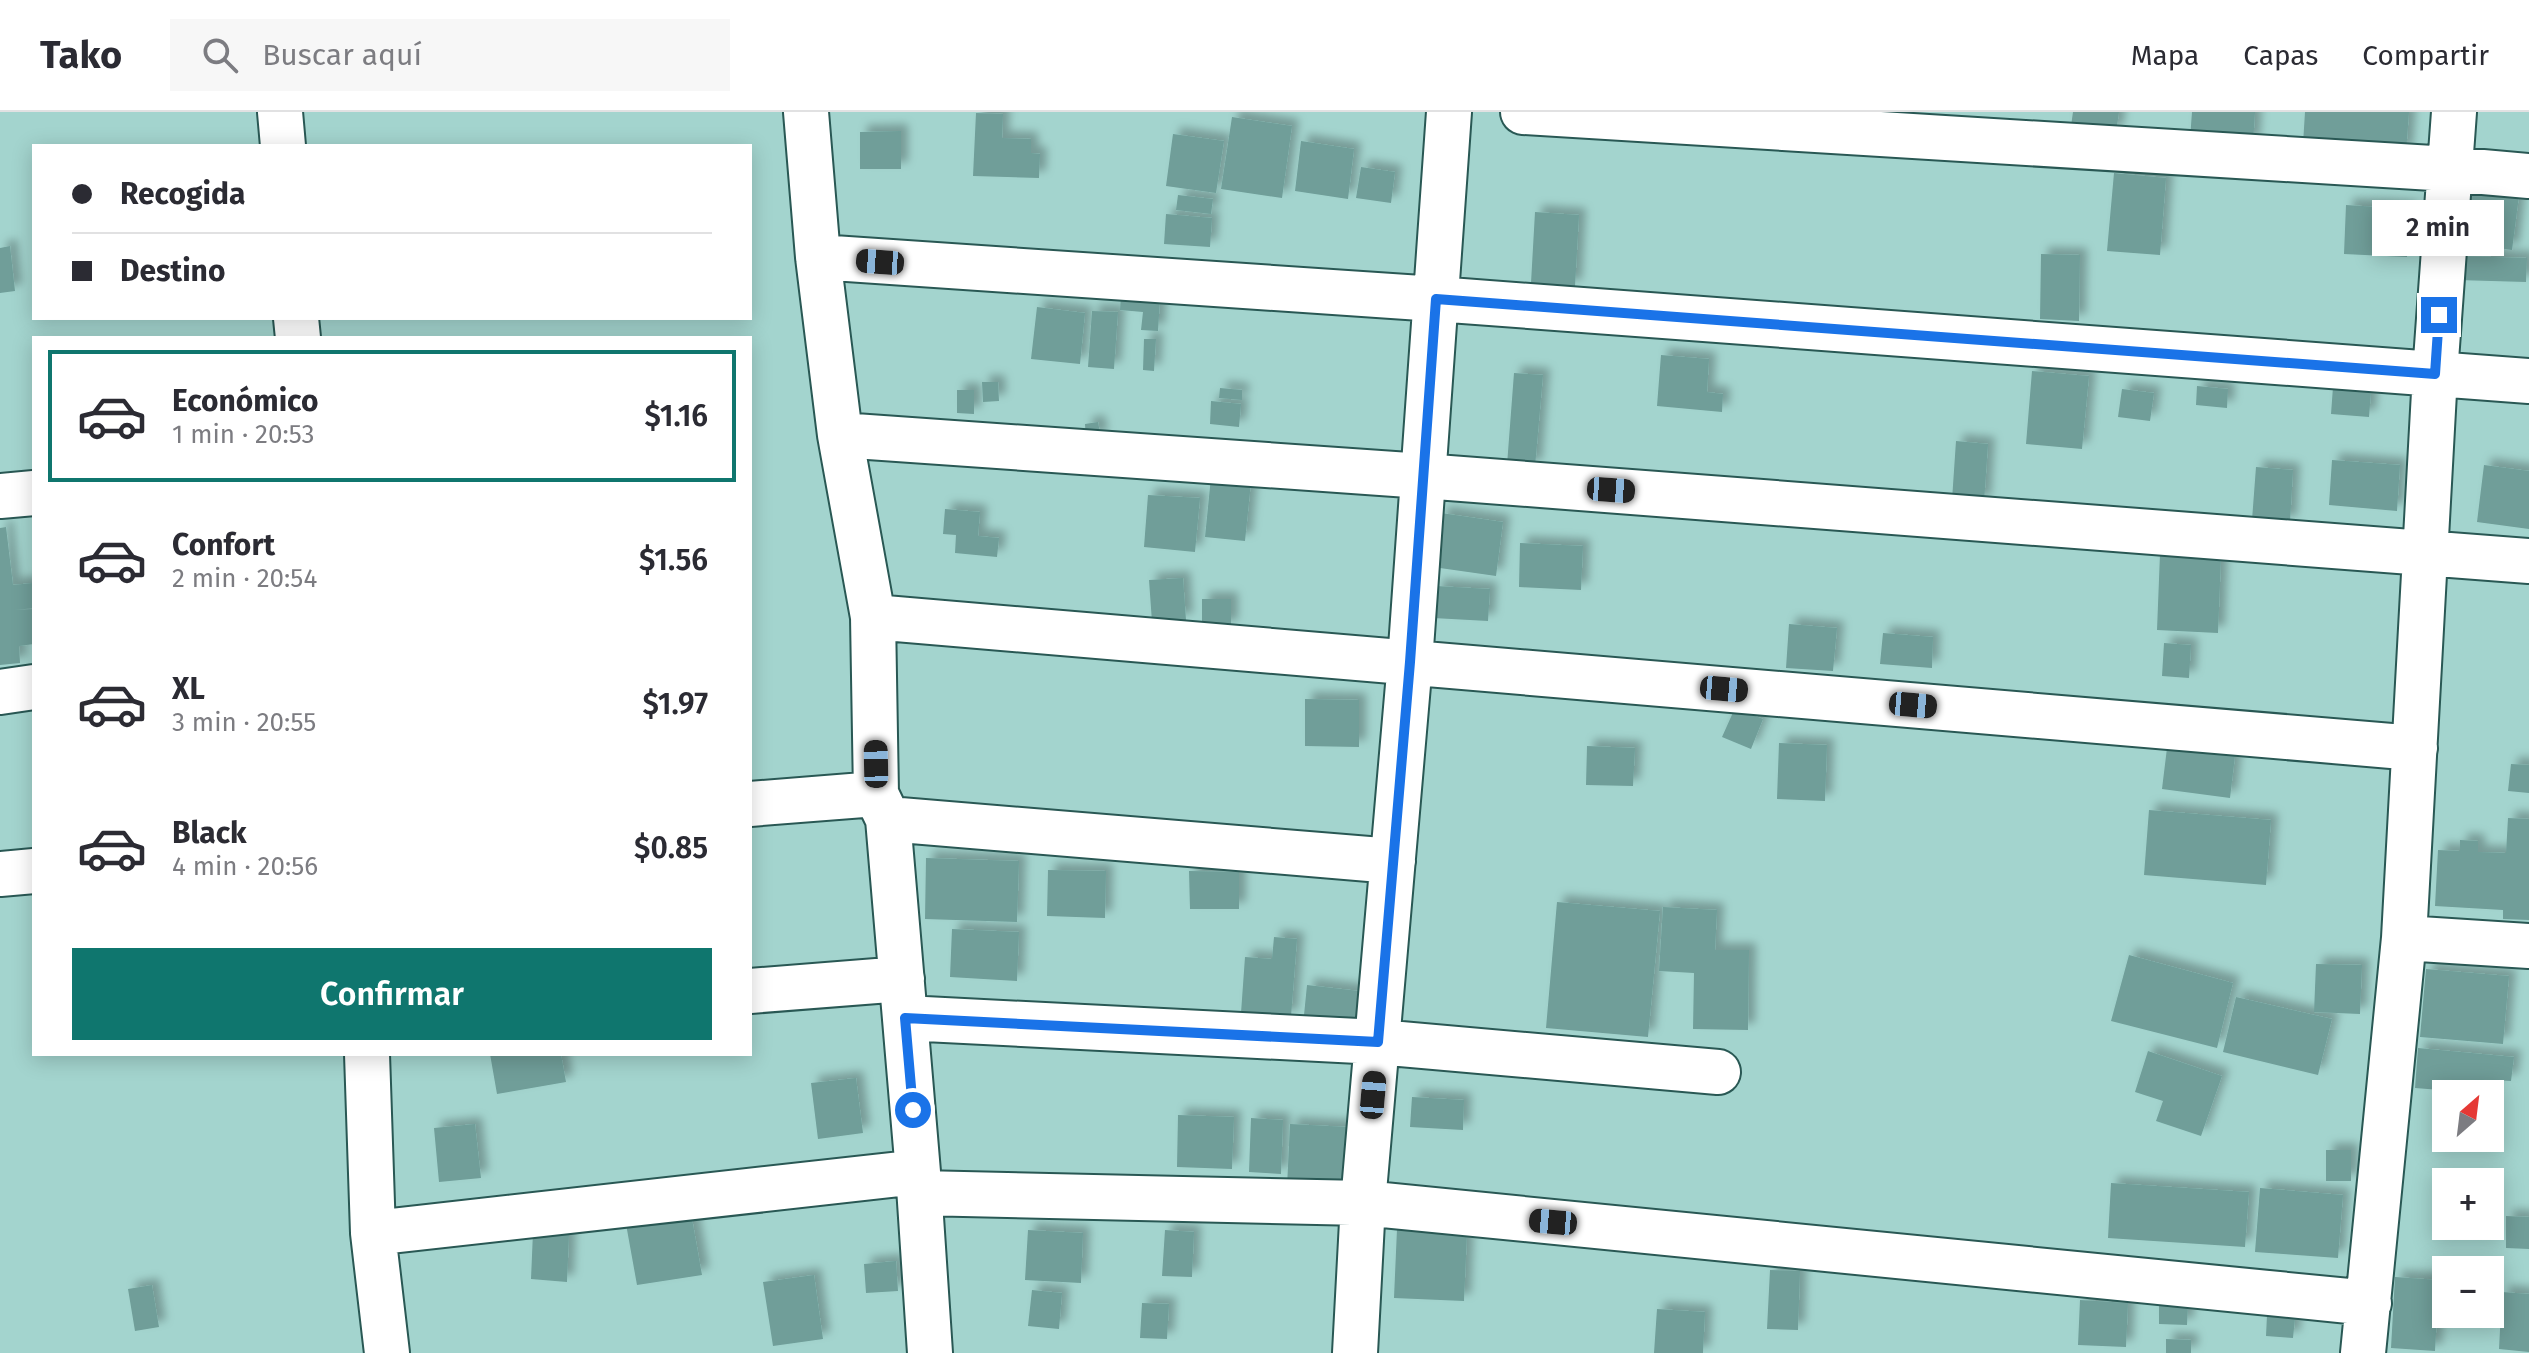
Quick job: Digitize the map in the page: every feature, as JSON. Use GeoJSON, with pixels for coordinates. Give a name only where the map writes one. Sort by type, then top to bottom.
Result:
{"type":"FeatureCollection","features":[{"type":"Feature","properties":{"kind":"street"},"geometry":{"type":"LineString","coordinates":[[280,112],[283,144]]}},
{"type":"Feature","properties":{"kind":"street"},"geometry":{"type":"LineString","coordinates":[[806,112],[818,257],[840,435],[873,617],[882,806],[903,998],[930,1353]]}},
{"type":"Feature","properties":{"kind":"street"},"geometry":{"type":"LineString","coordinates":[[1355,1353],[1363,1203],[1410,662],[1449,112]]}},
{"type":"Feature","properties":{"kind":"street"},"geometry":{"type":"LineString","coordinates":[[1523,112],[2529,176]]}},
{"type":"Feature","properties":{"kind":"street"},"geometry":{"type":"LineString","coordinates":[[2363,1353],[2404,938],[2435,374],[2454,112]]}},
{"type":"Feature","properties":{"kind":"street"},"geometry":{"type":"LineString","coordinates":[[818,257],[1436,299],[2529,381]]}},
{"type":"Feature","properties":{"kind":"street"},"geometry":{"type":"LineString","coordinates":[[840,435],[1423,476],[2529,561]]}},
{"type":"Feature","properties":{"kind":"street"},"geometry":{"type":"LineString","coordinates":[[0,496],[32,493]]}},
{"type":"Feature","properties":{"kind":"street"},"geometry":{"type":"LineString","coordinates":[[873,617],[2415,748]]}},
{"type":"Feature","properties":{"kind":"street"},"geometry":{"type":"LineString","coordinates":[[0,692],[32,687]]}},
{"type":"Feature","properties":{"kind":"street"},"geometry":{"type":"LineString","coordinates":[[752,804],[882,806],[1393,861]]}},
{"type":"Feature","properties":{"kind":"street"},"geometry":{"type":"LineString","coordinates":[[0,874],[32,871]]}},
{"type":"Feature","properties":{"kind":"street"},"geometry":{"type":"LineString","coordinates":[[2404,938],[2529,946]]}},
{"type":"Feature","properties":{"kind":"street"},"geometry":{"type":"LineString","coordinates":[[752,991],[903,998],[1718,1072]]}},
{"type":"Feature","properties":{"kind":"street"},"geometry":{"type":"LineString","coordinates":[[367,1056],[373,1233],[387,1353]]}},
{"type":"Feature","properties":{"kind":"street"},"geometry":{"type":"LineString","coordinates":[[373,1233],[919,1182],[1363,1203],[2369,1303]]}},
{"type":"Feature","properties":{"kind":"building"},"geometry":{"type":"Polygon","coordinates":[[[2073,112],[2119,112],[2116,133],[2071,126],[2073,112]]]}},
{"type":"Feature","properties":{"kind":"building"},"geometry":{"type":"Polygon","coordinates":[[[2192,112],[2255,112],[2253,144],[2190,139],[2192,112]]]}},
{"type":"Feature","properties":{"kind":"building"},"geometry":{"type":"Polygon","coordinates":[[[2305,112],[2409,112],[2406,153],[2303,144],[2305,112]]]}},
{"type":"Feature","properties":{"kind":"building"},"geometry":{"type":"Polygon","coordinates":[[[976,113],[1003,114],[1002,138],[1031,139],[1031,153],[1040,154],[1039,178],[973,176],[976,113]]]}},
{"type":"Feature","properties":{"kind":"building"},"geometry":{"type":"Polygon","coordinates":[[[1232,117],[1292,126],[1282,198],[1221,189],[1232,117]]]}},
{"type":"Feature","properties":{"kind":"building"},"geometry":{"type":"Polygon","coordinates":[[[901,131],[901,169],[860,169],[860,132],[901,131]]]}},
{"type":"Feature","properties":{"kind":"building"},"geometry":{"type":"Polygon","coordinates":[[[1173,134],[1224,141],[1216,193],[1166,186],[1173,134]]]}},
{"type":"Feature","properties":{"kind":"building"},"geometry":{"type":"Polygon","coordinates":[[[1301,141],[1354,149],[1348,199],[1295,191],[1301,141]]]}},
{"type":"Feature","properties":{"kind":"building"},"geometry":{"type":"Polygon","coordinates":[[[1361,167],[1395,172],[1391,203],[1356,198],[1361,167]]]}},
{"type":"Feature","properties":{"kind":"building"},"geometry":{"type":"Polygon","coordinates":[[[2114,173],[2166,178],[2160,255],[2107,251],[2114,173]]]}},
{"type":"Feature","properties":{"kind":"building"},"geometry":{"type":"Polygon","coordinates":[[[2471,182],[2520,188],[2512,250],[2463,243],[2471,182]]]}},
{"type":"Feature","properties":{"kind":"building"},"geometry":{"type":"Polygon","coordinates":[[[1178,195],[1213,199],[1211,214],[1176,210],[1178,195]]]}},
{"type":"Feature","properties":{"kind":"building"},"geometry":{"type":"Polygon","coordinates":[[[2346,205],[2409,209],[2407,257],[2344,254],[2346,205]]]}},
{"type":"Feature","properties":{"kind":"building"},"geometry":{"type":"Polygon","coordinates":[[[1535,212],[1579,215],[1575,287],[1531,283],[1535,212]]]}},
{"type":"Feature","properties":{"kind":"building"},"geometry":{"type":"Polygon","coordinates":[[[1166,214],[1212,218],[1210,247],[1164,244],[1166,214]]]}},
{"type":"Feature","properties":{"kind":"building"},"geometry":{"type":"Polygon","coordinates":[[[10,246],[15,291],[0,293],[0,248],[10,246]]]}},
{"type":"Feature","properties":{"kind":"building"},"geometry":{"type":"Polygon","coordinates":[[[2041,254],[2080,255],[2079,321],[2040,319],[2041,254]]]}},
{"type":"Feature","properties":{"kind":"building"},"geometry":{"type":"Polygon","coordinates":[[[2457,256],[2527,258],[2526,282],[2457,280],[2457,256]]]}},
{"type":"Feature","properties":{"kind":"building"},"geometry":{"type":"Polygon","coordinates":[[[1121,295],[1160,298],[1158,331],[1141,330],[1143,312],[1120,310],[1121,295]]]}},
{"type":"Feature","properties":{"kind":"building"},"geometry":{"type":"Polygon","coordinates":[[[1037,307],[1085,313],[1080,364],[1031,359],[1037,307]]]}},
{"type":"Feature","properties":{"kind":"building"},"geometry":{"type":"Polygon","coordinates":[[[1092,311],[1118,312],[1114,369],[1088,367],[1092,311]]]}},
{"type":"Feature","properties":{"kind":"building"},"geometry":{"type":"Polygon","coordinates":[[[1144,339],[1156,339],[1154,371],[1143,370],[1144,339]]]}},
{"type":"Feature","properties":{"kind":"building"},"geometry":{"type":"Polygon","coordinates":[[[1661,355],[1709,359],[1707,392],[1723,394],[1722,412],[1657,406],[1661,355]]]}},
{"type":"Feature","properties":{"kind":"building"},"geometry":{"type":"Polygon","coordinates":[[[2032,371],[2089,376],[2082,449],[2026,444],[2032,371]]]}},
{"type":"Feature","properties":{"kind":"building"},"geometry":{"type":"Polygon","coordinates":[[[1514,373],[1543,375],[1535,467],[1507,465],[1514,373]]]}},
{"type":"Feature","properties":{"kind":"building"},"geometry":{"type":"Polygon","coordinates":[[[982,382],[998,382],[999,401],[983,402],[982,382]]]}},
{"type":"Feature","properties":{"kind":"building"},"geometry":{"type":"Polygon","coordinates":[[[2197,386],[2228,389],[2227,408],[2196,405],[2197,386]]]}},
{"type":"Feature","properties":{"kind":"building"},"geometry":{"type":"Polygon","coordinates":[[[2333,387],[2371,391],[2369,417],[2331,414],[2333,387]]]}},
{"type":"Feature","properties":{"kind":"building"},"geometry":{"type":"Polygon","coordinates":[[[1220,388],[1242,390],[1242,400],[1219,398],[1220,388]]]}},
{"type":"Feature","properties":{"kind":"building"},"geometry":{"type":"Polygon","coordinates":[[[2122,389],[2154,393],[2150,421],[2118,417],[2122,389]]]}},
{"type":"Feature","properties":{"kind":"building"},"geometry":{"type":"Polygon","coordinates":[[[957,390],[974,390],[974,414],[957,413],[957,390]]]}},
{"type":"Feature","properties":{"kind":"building"},"geometry":{"type":"Polygon","coordinates":[[[1211,401],[1241,404],[1239,427],[1210,424],[1211,401]]]}},
{"type":"Feature","properties":{"kind":"building"},"geometry":{"type":"Polygon","coordinates":[[[1098,422],[1101,438],[1086,440],[1085,424],[1098,422]]]}},
{"type":"Feature","properties":{"kind":"building"},"geometry":{"type":"Polygon","coordinates":[[[1956,441],[1988,444],[1984,503],[1952,500],[1956,441]]]}},
{"type":"Feature","properties":{"kind":"building"},"geometry":{"type":"Polygon","coordinates":[[[2332,460],[2400,465],[2397,511],[2329,505],[2332,460]]]}},
{"type":"Feature","properties":{"kind":"building"},"geometry":{"type":"Polygon","coordinates":[[[2484,465],[2529,471],[2529,529],[2477,522],[2484,465]]]}},
{"type":"Feature","properties":{"kind":"building"},"geometry":{"type":"Polygon","coordinates":[[[2256,467],[2293,470],[2290,523],[2252,520],[2256,467]]]}},
{"type":"Feature","properties":{"kind":"building"},"geometry":{"type":"Polygon","coordinates":[[[1211,477],[1251,482],[1245,541],[1205,537],[1211,477]]]}},
{"type":"Feature","properties":{"kind":"building"},"geometry":{"type":"Polygon","coordinates":[[[1148,495],[1200,498],[1195,552],[1144,547],[1148,495]]]}},
{"type":"Feature","properties":{"kind":"building"},"geometry":{"type":"Polygon","coordinates":[[[945,509],[980,512],[978,536],[999,538],[997,557],[955,553],[956,535],[943,534],[945,509]]]}},
{"type":"Feature","properties":{"kind":"building"},"geometry":{"type":"Polygon","coordinates":[[[1441,513],[1503,522],[1496,576],[1433,567],[1441,513]]]}},
{"type":"Feature","properties":{"kind":"building"},"geometry":{"type":"Polygon","coordinates":[[[6,527],[13,585],[32,583],[32,608],[15,610],[32,609],[32,644],[19,646],[20,663],[0,665],[0,528],[6,527]]]}},
{"type":"Feature","properties":{"kind":"building"},"geometry":{"type":"Polygon","coordinates":[[[1520,543],[1583,546],[1581,590],[1519,587],[1520,543]]]}},
{"type":"Feature","properties":{"kind":"building"},"geometry":{"type":"Polygon","coordinates":[[[2160,554],[2221,557],[2218,633],[2157,630],[2160,554]]]}},
{"type":"Feature","properties":{"kind":"building"},"geometry":{"type":"Polygon","coordinates":[[[1183,578],[1186,620],[1152,622],[1149,580],[1183,578]]]}},
{"type":"Feature","properties":{"kind":"building"},"geometry":{"type":"Polygon","coordinates":[[[1436,586],[1490,589],[1488,621],[1433,618],[1436,586]]]}},
{"type":"Feature","properties":{"kind":"building"},"geometry":{"type":"Polygon","coordinates":[[[1202,599],[1231,599],[1231,627],[1202,627],[1202,599]]]}},
{"type":"Feature","properties":{"kind":"building"},"geometry":{"type":"Polygon","coordinates":[[[1789,624],[1837,628],[1833,671],[1786,668],[1789,624]]]}},
{"type":"Feature","properties":{"kind":"building"},"geometry":{"type":"Polygon","coordinates":[[[1883,633],[1933,637],[1932,668],[1880,664],[1883,633]]]}},
{"type":"Feature","properties":{"kind":"building"},"geometry":{"type":"Polygon","coordinates":[[[2164,643],[2191,645],[2189,678],[2162,676],[2164,643]]]}},
{"type":"Feature","properties":{"kind":"building"},"geometry":{"type":"Polygon","coordinates":[[[1305,699],[1359,700],[1359,747],[1305,746],[1305,699]]]}},
{"type":"Feature","properties":{"kind":"building"},"geometry":{"type":"Polygon","coordinates":[[[1735,708],[1763,719],[1751,749],[1722,737],[1735,708]]]}},
{"type":"Feature","properties":{"kind":"building"},"geometry":{"type":"Polygon","coordinates":[[[1779,743],[1827,745],[1825,801],[1777,799],[1779,743]]]}},
{"type":"Feature","properties":{"kind":"building"},"geometry":{"type":"Polygon","coordinates":[[[1587,746],[1635,748],[1633,786],[1586,785],[1587,746]]]}},
{"type":"Feature","properties":{"kind":"building"},"geometry":{"type":"Polygon","coordinates":[[[2167,748],[2235,756],[2230,798],[2162,789],[2167,748]]]}},
{"type":"Feature","properties":{"kind":"building"},"geometry":{"type":"Polygon","coordinates":[[[2511,764],[2529,765],[2529,793],[2508,791],[2511,764]]]}},
{"type":"Feature","properties":{"kind":"building"},"geometry":{"type":"Polygon","coordinates":[[[2149,810],[2271,820],[2266,885],[2144,875],[2149,810]]]}},
{"type":"Feature","properties":{"kind":"building"},"geometry":{"type":"Polygon","coordinates":[[[2508,818],[2529,819],[2529,920],[2503,919],[2503,910],[2435,906],[2438,850],[2460,851],[2460,840],[2478,841],[2478,852],[2506,853],[2508,818]]]}},
{"type":"Feature","properties":{"kind":"building"},"geometry":{"type":"Polygon","coordinates":[[[926,858],[1019,861],[1017,922],[925,919],[926,858]]]}},
{"type":"Feature","properties":{"kind":"building"},"geometry":{"type":"Polygon","coordinates":[[[1048,870],[1106,871],[1105,918],[1047,916],[1048,870]]]}},
{"type":"Feature","properties":{"kind":"building"},"geometry":{"type":"Polygon","coordinates":[[[1189,871],[1239,872],[1239,909],[1190,909],[1189,871]]]}},
{"type":"Feature","properties":{"kind":"building"},"geometry":{"type":"Polygon","coordinates":[[[1557,902],[1660,911],[1648,1037],[1546,1028],[1557,902]]]}},
{"type":"Feature","properties":{"kind":"building"},"geometry":{"type":"Polygon","coordinates":[[[1663,907],[1717,910],[1715,950],[1749,950],[1748,1030],[1693,1029],[1694,973],[1659,971],[1663,907]]]}},
{"type":"Feature","properties":{"kind":"building"},"geometry":{"type":"Polygon","coordinates":[[[952,929],[1019,932],[1017,981],[950,977],[952,929]]]}},
{"type":"Feature","properties":{"kind":"building"},"geometry":{"type":"Polygon","coordinates":[[[1274,937],[1297,939],[1291,1017],[1241,1013],[1245,957],[1272,959],[1274,937]]]}},
{"type":"Feature","properties":{"kind":"building"},"geometry":{"type":"Polygon","coordinates":[[[2129,955],[2233,983],[2217,1048],[2111,1021],[2129,955]]]}},
{"type":"Feature","properties":{"kind":"building"},"geometry":{"type":"Polygon","coordinates":[[[2316,964],[2362,965],[2360,1014],[2314,1012],[2316,964]]]}},
{"type":"Feature","properties":{"kind":"building"},"geometry":{"type":"Polygon","coordinates":[[[2426,969],[2509,976],[2503,1044],[2420,1037],[2426,969]]]}},
{"type":"Feature","properties":{"kind":"building"},"geometry":{"type":"Polygon","coordinates":[[[1307,985],[1359,991],[1356,1021],[1304,1015],[1307,985]]]}},
{"type":"Feature","properties":{"kind":"building"},"geometry":{"type":"Polygon","coordinates":[[[2236,997],[2332,1019],[2318,1075],[2223,1052],[2236,997]]]}},
{"type":"Feature","properties":{"kind":"building"},"geometry":{"type":"Polygon","coordinates":[[[2418,1048],[2514,1057],[2511,1081],[2432,1080],[2432,1089],[2415,1088],[2418,1048]]]}},
{"type":"Feature","properties":{"kind":"building"},"geometry":{"type":"Polygon","coordinates":[[[2148,1051],[2222,1076],[2201,1136],[2156,1121],[2163,1101],[2135,1092],[2148,1051]]]}},
{"type":"Feature","properties":{"kind":"building"},"geometry":{"type":"Polygon","coordinates":[[[490,1056],[561,1056],[566,1082],[497,1094],[490,1056]]]}},
{"type":"Feature","properties":{"kind":"building"},"geometry":{"type":"Polygon","coordinates":[[[856,1078],[863,1133],[818,1139],[811,1083],[856,1078]]]}},
{"type":"Feature","properties":{"kind":"building"},"geometry":{"type":"Polygon","coordinates":[[[1412,1097],[1464,1100],[1463,1130],[1410,1127],[1412,1097]]]}},
{"type":"Feature","properties":{"kind":"building"},"geometry":{"type":"Polygon","coordinates":[[[1178,1115],[1234,1117],[1232,1169],[1177,1167],[1178,1115]]]}},
{"type":"Feature","properties":{"kind":"building"},"geometry":{"type":"Polygon","coordinates":[[[1251,1118],[1283,1120],[1281,1174],[1249,1172],[1251,1118]]]}},
{"type":"Feature","properties":{"kind":"building"},"geometry":{"type":"Polygon","coordinates":[[[475,1124],[481,1178],[439,1182],[434,1128],[475,1124]]]}},
{"type":"Feature","properties":{"kind":"building"},"geometry":{"type":"Polygon","coordinates":[[[1290,1124],[1348,1127],[1345,1190],[1287,1187],[1290,1124]]]}},
{"type":"Feature","properties":{"kind":"building"},"geometry":{"type":"Polygon","coordinates":[[[2326,1150],[2351,1150],[2351,1181],[2326,1181],[2326,1150]]]}},
{"type":"Feature","properties":{"kind":"building"},"geometry":{"type":"Polygon","coordinates":[[[2111,1183],[2249,1192],[2245,1247],[2108,1238],[2111,1183]]]}},
{"type":"Feature","properties":{"kind":"building"},"geometry":{"type":"Polygon","coordinates":[[[2260,1188],[2343,1195],[2338,1258],[2255,1252],[2260,1188]]]}},
{"type":"Feature","properties":{"kind":"building"},"geometry":{"type":"Polygon","coordinates":[[[691,1213],[702,1275],[637,1285],[626,1224],[691,1213]]]}},
{"type":"Feature","properties":{"kind":"building"},"geometry":{"type":"Polygon","coordinates":[[[2506,1216],[2529,1217],[2529,1249],[2506,1248],[2506,1216]]]}},
{"type":"Feature","properties":{"kind":"building"},"geometry":{"type":"Polygon","coordinates":[[[1397,1229],[1467,1233],[1464,1301],[1394,1298],[1397,1229]]]}},
{"type":"Feature","properties":{"kind":"building"},"geometry":{"type":"Polygon","coordinates":[[[1028,1230],[1083,1233],[1081,1283],[1025,1280],[1028,1230]]]}},
{"type":"Feature","properties":{"kind":"building"},"geometry":{"type":"Polygon","coordinates":[[[1165,1230],[1194,1232],[1192,1277],[1162,1276],[1165,1230]]]}},
{"type":"Feature","properties":{"kind":"building"},"geometry":{"type":"Polygon","coordinates":[[[533,1232],[569,1234],[567,1282],[531,1279],[533,1232]]]}},
{"type":"Feature","properties":{"kind":"building"},"geometry":{"type":"Polygon","coordinates":[[[896,1261],[898,1291],[866,1293],[864,1264],[896,1261]]]}},
{"type":"Feature","properties":{"kind":"building"},"geometry":{"type":"Polygon","coordinates":[[[1770,1270],[1800,1271],[1798,1330],[1767,1329],[1770,1270]]]}},
{"type":"Feature","properties":{"kind":"building"},"geometry":{"type":"Polygon","coordinates":[[[814,1275],[823,1339],[773,1346],[763,1282],[814,1275]]]}},
{"type":"Feature","properties":{"kind":"building"},"geometry":{"type":"Polygon","coordinates":[[[2395,1277],[2432,1280],[2435,1351],[2391,1348],[2395,1277]]]}},
{"type":"Feature","properties":{"kind":"building"},"geometry":{"type":"Polygon","coordinates":[[[152,1285],[159,1327],[135,1331],[128,1289],[152,1285]]]}},
{"type":"Feature","properties":{"kind":"building"},"geometry":{"type":"Polygon","coordinates":[[[1032,1290],[1062,1293],[1059,1329],[1028,1326],[1032,1290]]]}},
{"type":"Feature","properties":{"kind":"building"},"geometry":{"type":"Polygon","coordinates":[[[2504,1292],[2529,1294],[2529,1352],[2499,1349],[2500,1328],[2504,1328],[2504,1292]]]}},
{"type":"Feature","properties":{"kind":"building"},"geometry":{"type":"Polygon","coordinates":[[[2080,1300],[2128,1303],[2126,1347],[2078,1345],[2080,1300]]]}},
{"type":"Feature","properties":{"kind":"building"},"geometry":{"type":"Polygon","coordinates":[[[1142,1303],[1169,1304],[1167,1339],[1140,1338],[1142,1303]]]}},
{"type":"Feature","properties":{"kind":"building"},"geometry":{"type":"Polygon","coordinates":[[[2159,1303],[2188,1305],[2187,1325],[2159,1324],[2159,1303]]]}},
{"type":"Feature","properties":{"kind":"building"},"geometry":{"type":"Polygon","coordinates":[[[1657,1309],[1705,1312],[1703,1353],[1654,1353],[1657,1309]]]}},
{"type":"Feature","properties":{"kind":"building"},"geometry":{"type":"Polygon","coordinates":[[[2267,1315],[2295,1318],[2293,1338],[2266,1336],[2267,1315]]]}},
{"type":"Feature","properties":{"kind":"building"},"geometry":{"type":"Polygon","coordinates":[[[2166,1339],[2191,1340],[2191,1353],[2166,1353],[2166,1339]]]}},
{"type":"Feature","properties":{"kind":"route"},"geometry":{"type":"LineString","coordinates":[[913,1110],[905,1018],[1378,1042],[1436,299],[2435,374],[2439,315]]}}]}
